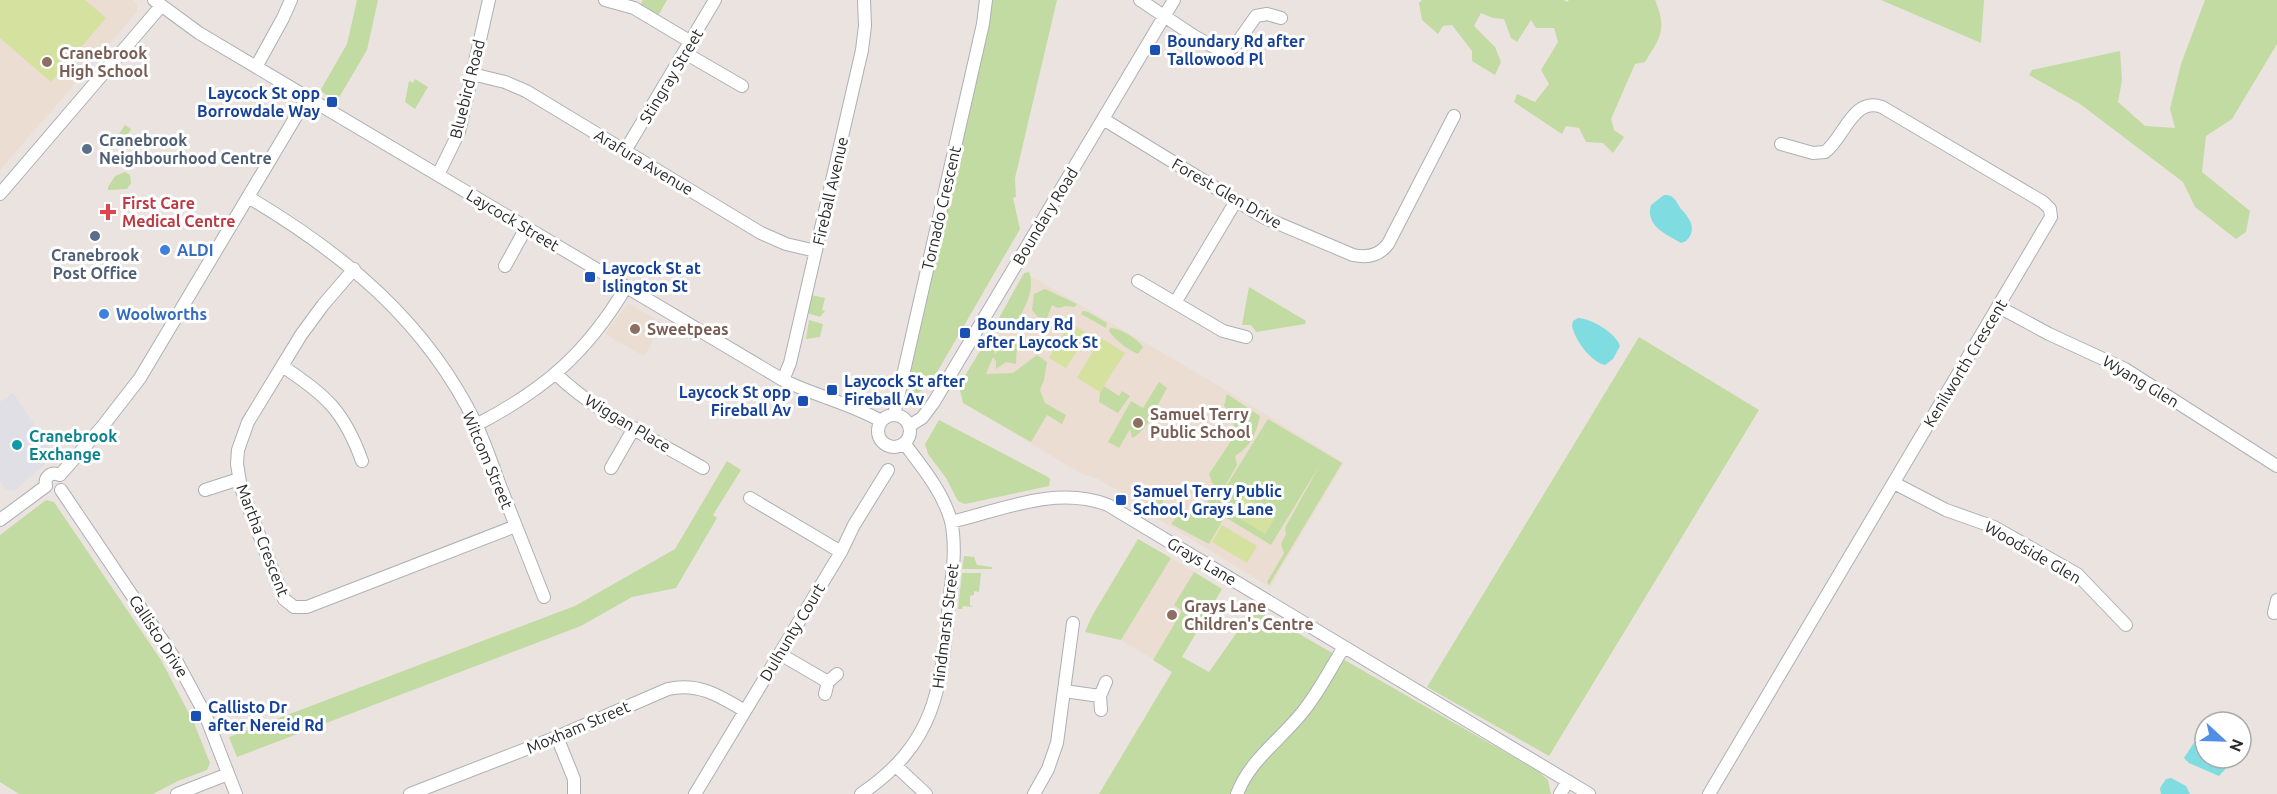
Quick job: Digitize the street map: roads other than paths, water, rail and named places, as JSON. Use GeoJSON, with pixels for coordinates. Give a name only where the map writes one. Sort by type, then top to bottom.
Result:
{"type":"FeatureCollection","features":[{"type":"Feature","properties":{"kind":"street"},"geometry":{"type":"LineString","coordinates":[[256,67],[291,0]]}},
{"type":"Feature","properties":{"kind":"street","name":"Bluebird Road"},"geometry":{"type":"LineString","coordinates":[[438,175],[459,132],[489,0]]}},
{"type":"Feature","properties":{"kind":"street"},"geometry":{"type":"LineString","coordinates":[[605,0],[634,8],[742,86]]}},
{"type":"Feature","properties":{"kind":"street","name":"Stingray Street"},"geometry":{"type":"LineString","coordinates":[[625,151],[715,0]]}},
{"type":"Feature","properties":{"kind":"street","name":"Fireball Avenue"},"geometry":{"type":"LineString","coordinates":[[783,380],[790,363],[862,50],[866,26],[864,0]]}},
{"type":"Feature","properties":{"kind":"street","name":"Tornado Crescent"},"geometry":{"type":"LineString","coordinates":[[894,415],[987,0]]}},
{"type":"Feature","properties":{"kind":"street"},"geometry":{"type":"LineString","coordinates":[[1140,0],[1216,50],[1224,51],[1235,46],[1256,16],[1267,14],[1281,18]]}},
{"type":"Feature","properties":{"kind":"street","name":"Boundary Road"},"geometry":{"type":"LineString","coordinates":[[909,426],[922,418],[934,402],[1174,0]]}},
{"type":"Feature","properties":{"kind":"street"},"geometry":{"type":"LineString","coordinates":[[0,194],[158,3]]}},
{"type":"Feature","properties":{"kind":"street","name":"Laycock Street"},"geometry":{"type":"LineString","coordinates":[[158,3],[190,27],[307,98],[783,380],[858,408],[881,421]]}},
{"type":"Feature","properties":{"kind":"street","name":"Arafura Avenue"},"geometry":{"type":"LineString","coordinates":[[472,74],[505,82],[526,91],[761,232],[786,244],[816,251]]}},
{"type":"Feature","properties":{"kind":"street"},"geometry":{"type":"LineString","coordinates":[[60,475],[113,415],[140,378],[307,98]]}},
{"type":"Feature","properties":{"kind":"street","name":"Kenilworth Crescent"},"geometry":{"type":"LineString","coordinates":[[1709,794],[2049,223],[2051,212],[2043,202],[1875,104],[1865,105],[1858,111],[1825,152],[1813,153],[1781,144]]}},
{"type":"Feature","properties":{"kind":"street","name":"Forest Glen Drive"},"geometry":{"type":"LineString","coordinates":[[1103,119],[1268,220],[1353,255],[1364,257],[1377,254],[1385,249],[1391,240],[1454,116]]}},
{"type":"Feature","properties":{"kind":"street","name":"Witcom Street"},"geometry":{"type":"LineString","coordinates":[[248,197],[314,238],[354,269],[393,306],[422,340],[451,380],[476,424],[544,597]]}},
{"type":"Feature","properties":{"kind":"street"},"geometry":{"type":"LineString","coordinates":[[1175,303],[1236,201]]}},
{"type":"Feature","properties":{"kind":"street"},"geometry":{"type":"LineString","coordinates":[[505,266],[526,228]]}},
{"type":"Feature","properties":{"kind":"street","name":"Martha Crescent"},"geometry":{"type":"LineString","coordinates":[[354,269],[323,305],[282,366],[242,436],[237,464],[239,479],[282,596],[288,604],[298,608],[316,603],[516,526]]}},
{"type":"Feature","properties":{"kind":"street"},"geometry":{"type":"LineString","coordinates":[[1138,281],[1223,332],[1246,337]]}},
{"type":"Feature","properties":{"kind":"street"},"geometry":{"type":"LineString","coordinates":[[476,424],[511,406],[556,374],[596,331],[626,287]]}},
{"type":"Feature","properties":{"kind":"street","name":"Wyang Glen"},"geometry":{"type":"LineString","coordinates":[[1999,307],[2049,334],[2132,373],[2277,466]]}},
{"type":"Feature","properties":{"kind":"street"},"geometry":{"type":"LineString","coordinates":[[282,366],[314,387],[336,409],[350,430],[362,461]]}},
{"type":"Feature","properties":{"kind":"street","name":"Wiggan Place"},"geometry":{"type":"LineString","coordinates":[[556,374],[575,391],[703,468]]}},
{"type":"Feature","properties":{"kind":"street"},"geometry":{"type":"LineString","coordinates":[[894,415],[903,418],[909,426],[908,438],[904,443],[894,447],[885,444],[878,436],[881,421],[885,417],[894,415]]}},
{"type":"Feature","properties":{"kind":"street"},"geometry":{"type":"LineString","coordinates":[[611,468],[634,428]]}},
{"type":"Feature","properties":{"kind":"street","name":"Hindmarsh Street"},"geometry":{"type":"LineString","coordinates":[[861,794],[896,766],[915,743],[926,723],[940,682],[953,562],[951,522],[938,491],[904,443]]}},
{"type":"Feature","properties":{"kind":"street","name":"Dulhunty Court"},"geometry":{"type":"LineString","coordinates":[[695,794],[888,470]]}},
{"type":"Feature","properties":{"kind":"street"},"geometry":{"type":"LineString","coordinates":[[54,473],[60,475],[64,482],[61,490],[52,492],[46,486],[45,480],[54,473]]}},
{"type":"Feature","properties":{"kind":"street"},"geometry":{"type":"LineString","coordinates":[[205,490],[239,479]]}},
{"type":"Feature","properties":{"kind":"street","name":"Woodside Glen"},"geometry":{"type":"LineString","coordinates":[[1894,483],[1946,510],[1994,527],[2077,574],[2096,591],[2126,625]]}},
{"type":"Feature","properties":{"kind":"street"},"geometry":{"type":"LineString","coordinates":[[2,513],[46,486]]}},
{"type":"Feature","properties":{"kind":"street","name":"Callisto Drive"},"geometry":{"type":"LineString","coordinates":[[61,490],[177,662],[205,714],[236,794]]}},
{"type":"Feature","properties":{"kind":"street","name":"Grays Lane"},"geometry":{"type":"LineString","coordinates":[[951,522],[1058,496],[1095,501],[1119,512],[1589,794]]}},
{"type":"Feature","properties":{"kind":"street"},"geometry":{"type":"LineString","coordinates":[[750,498],[841,552]]}},
{"type":"Feature","properties":{"kind":"street"},"geometry":{"type":"LineString","coordinates":[[1034,794],[1055,752],[1072,623]]}},
{"type":"Feature","properties":{"kind":"street"},"geometry":{"type":"LineString","coordinates":[[1237,794],[1258,759],[1311,701],[1344,647]]}},
{"type":"Feature","properties":{"kind":"street"},"geometry":{"type":"LineString","coordinates":[[780,654],[830,683]]}},
{"type":"Feature","properties":{"kind":"street"},"geometry":{"type":"LineString","coordinates":[[1101,710],[1100,696],[1106,682]]}},
{"type":"Feature","properties":{"kind":"street","name":"Moxham Street"},"geometry":{"type":"LineString","coordinates":[[410,794],[557,736],[658,692],[678,687],[707,690],[745,711]]}},
{"type":"Feature","properties":{"kind":"street"},"geometry":{"type":"LineString","coordinates":[[1064,691],[1100,696]]}},
{"type":"Feature","properties":{"kind":"street"},"geometry":{"type":"LineString","coordinates":[[557,736],[574,779],[574,794]]}},
{"type":"Feature","properties":{"kind":"street"},"geometry":{"type":"LineString","coordinates":[[896,766],[926,794]]}},
{"type":"Feature","properties":{"kind":"street"},"geometry":{"type":"LineString","coordinates":[[177,794],[228,774]]}},
{"type":"Feature","properties":{"kind":"street"},"geometry":{"type":"LineString","coordinates":[[1560,794],[1568,781]]}},
{"type":"Feature","properties":{"kind":"water"},"geometry":{"type":"Polygon","coordinates":[[[1664,195],[1673,198],[1690,221],[1692,229],[1686,241],[1681,243],[1663,233],[1651,219],[1651,205],[1664,195]]]}},
{"type":"Feature","properties":{"kind":"water"},"geometry":{"type":"Polygon","coordinates":[[[1578,318],[1603,328],[1618,341],[1620,346],[1613,359],[1605,365],[1594,360],[1576,338],[1572,326],[1573,321],[1578,318]]]}},
{"type":"Feature","properties":{"kind":"water"},"geometry":{"type":"Polygon","coordinates":[[[2193,744],[2193,765],[2184,758],[2193,744]]]}},
{"type":"Feature","properties":{"kind":"water"},"geometry":{"type":"Polygon","coordinates":[[[2205,770],[2224,770],[2219,776],[2205,770]]]}},
{"type":"Feature","properties":{"kind":"water"},"geometry":{"type":"Polygon","coordinates":[[[2171,778],[2186,786],[2190,794],[2161,794],[2160,788],[2166,779],[2171,778]]]}},
{"type":"Feature","properties":{"kind":"place","name":"Boundary Rd after Tallowood Pl"},"geometry":{"type":"Point","coordinates":[1155,50]}},
{"type":"Feature","properties":{"kind":"place","name":"Cranebrook High School"},"geometry":{"type":"Point","coordinates":[47,62]}},
{"type":"Feature","properties":{"kind":"place","name":"Laycock St opp Borrowdale Way"},"geometry":{"type":"Point","coordinates":[332,102]}},
{"type":"Feature","properties":{"kind":"place","name":"Cranebrook Neighbourhood Centre"},"geometry":{"type":"Point","coordinates":[87,149]}},
{"type":"Feature","properties":{"kind":"place","name":"First Care Medical Centre"},"geometry":{"type":"Point","coordinates":[108,212]}},
{"type":"Feature","properties":{"kind":"place","name":"Cranebrook Post Office"},"geometry":{"type":"Point","coordinates":[95,236]}},
{"type":"Feature","properties":{"kind":"place","name":"ALDI"},"geometry":{"type":"Point","coordinates":[165,250]}},
{"type":"Feature","properties":{"kind":"place","name":"Laycock St at Islington St"},"geometry":{"type":"Point","coordinates":[590,277]}},
{"type":"Feature","properties":{"kind":"place","name":"Woolworths"},"geometry":{"type":"Point","coordinates":[104,314]}},
{"type":"Feature","properties":{"kind":"place","name":"Sweetpeas"},"geometry":{"type":"Point","coordinates":[635,329]}},
{"type":"Feature","properties":{"kind":"place","name":"Boundary Rd after Laycock St"},"geometry":{"type":"Point","coordinates":[965,333]}},
{"type":"Feature","properties":{"kind":"place","name":"Laycock St after Fireball Av"},"geometry":{"type":"Point","coordinates":[832,390]}},
{"type":"Feature","properties":{"kind":"place","name":"Laycock St opp Fireball Av"},"geometry":{"type":"Point","coordinates":[803,401]}},
{"type":"Feature","properties":{"kind":"place","name":"Samuel Terry Public School"},"geometry":{"type":"Point","coordinates":[1138,423]}},
{"type":"Feature","properties":{"kind":"place","name":"Cranebrook Exchange"},"geometry":{"type":"Point","coordinates":[17,445]}},
{"type":"Feature","properties":{"kind":"place","name":"Samuel Terry Public School, Grays Lane"},"geometry":{"type":"Point","coordinates":[1121,500]}},
{"type":"Feature","properties":{"kind":"place","name":"Grays Lane Children's Centre"},"geometry":{"type":"Point","coordinates":[1172,615]}},
{"type":"Feature","properties":{"kind":"place","name":"Callisto Dr after Nereid Rd"},"geometry":{"type":"Point","coordinates":[196,716]}}]}
